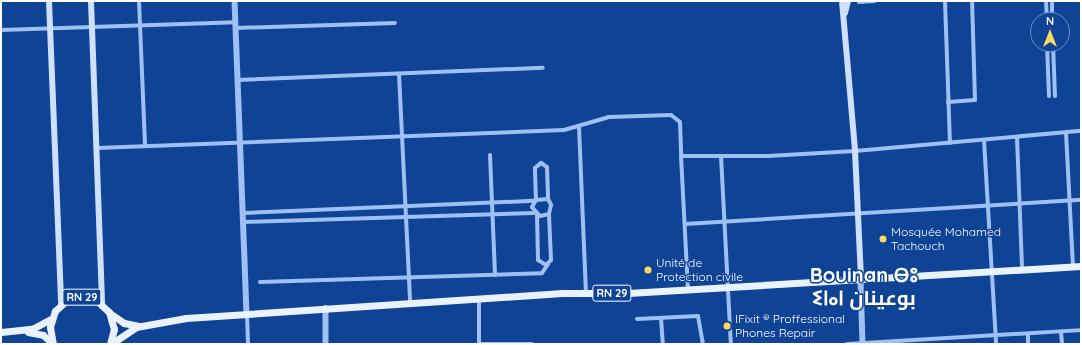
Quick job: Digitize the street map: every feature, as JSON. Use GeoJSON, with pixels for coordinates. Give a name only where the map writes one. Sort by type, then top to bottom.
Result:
{"type":"FeatureCollection","features":[{"type":"Feature","properties":{"kind":"main road"},"geometry":{"type":"LineString","coordinates":[[49,1],[61,305]]}},
{"type":"Feature","properties":{"kind":"main road"},"geometry":{"type":"LineString","coordinates":[[92,1],[102,304]]}},
{"type":"Feature","properties":{"kind":"main road"},"geometry":{"type":"LineString","coordinates":[[842,1],[855,151],[861,280]]}},
{"type":"Feature","properties":{"kind":"main road"},"geometry":{"type":"LineString","coordinates":[[844,14],[848,1]]}},
{"type":"Feature","properties":{"kind":"main road","name":"RN 29"},"geometry":{"type":"LineString","coordinates":[[22,332],[51,319],[61,305],[81,297],[102,304],[109,312],[124,323],[143,325],[246,314],[326,308],[586,293],[861,280],[1077,267]]}},
{"type":"Feature","properties":{"kind":"main road","name":"RN 29"},"geometry":{"type":"LineString","coordinates":[[109,312],[114,329],[110,344]]}},
{"type":"Feature","properties":{"kind":"main road","name":"RN 29"},"geometry":{"type":"LineString","coordinates":[[51,319],[53,344]]}},
{"type":"Feature","properties":{"kind":"main road","name":"RN 29"},"geometry":{"type":"LineString","coordinates":[[110,344],[124,333],[143,325]]}},
{"type":"Feature","properties":{"kind":"main road","name":"RN 29"},"geometry":{"type":"LineString","coordinates":[[1,332],[39,334],[53,344]]}},
{"type":"Feature","properties":{"kind":"street"},"geometry":{"type":"LineString","coordinates":[[139,1],[145,146]]}},
{"type":"Feature","properties":{"kind":"street"},"geometry":{"type":"LineString","coordinates":[[235,1],[248,344]]}},
{"type":"Feature","properties":{"kind":"street"},"geometry":{"type":"LineString","coordinates":[[859,2],[875,1]]}},
{"type":"Feature","properties":{"kind":"street"},"geometry":{"type":"LineString","coordinates":[[945,1],[950,143]]}},
{"type":"Feature","properties":{"kind":"street"},"geometry":{"type":"LineString","coordinates":[[948,102],[975,100],[972,1]]}},
{"type":"Feature","properties":{"kind":"street"},"geometry":{"type":"LineString","coordinates":[[1046,1],[1047,12]]}},
{"type":"Feature","properties":{"kind":"street"},"geometry":{"type":"LineString","coordinates":[[1052,1],[1052,12]]}},
{"type":"Feature","properties":{"kind":"street"},"geometry":{"type":"LineString","coordinates":[[1,30],[140,25],[396,23]]}},
{"type":"Feature","properties":{"kind":"street"},"geometry":{"type":"LineString","coordinates":[[1047,52],[1049,96]]}},
{"type":"Feature","properties":{"kind":"street"},"geometry":{"type":"LineString","coordinates":[[1053,52],[1055,96]]}},
{"type":"Feature","properties":{"kind":"street"},"geometry":{"type":"LineString","coordinates":[[238,80],[543,68]]}},
{"type":"Feature","properties":{"kind":"street"},"geometry":{"type":"LineString","coordinates":[[399,74],[404,216],[410,303]]}},
{"type":"Feature","properties":{"kind":"street"},"geometry":{"type":"LineString","coordinates":[[97,148],[402,136],[579,127],[609,117],[673,115],[680,122],[688,289]]}},
{"type":"Feature","properties":{"kind":"street"},"geometry":{"type":"LineString","coordinates":[[579,127],[586,293]]}},
{"type":"Feature","properties":{"kind":"street"},"geometry":{"type":"LineString","coordinates":[[681,156],[855,151],[1081,131]]}},
{"type":"Feature","properties":{"kind":"street"},"geometry":{"type":"LineString","coordinates":[[1066,133],[1070,201],[1077,267]]}},
{"type":"Feature","properties":{"kind":"street"},"geometry":{"type":"LineString","coordinates":[[1017,137],[1022,270]]}},
{"type":"Feature","properties":{"kind":"street"},"geometry":{"type":"LineString","coordinates":[[984,140],[996,344]]}},
{"type":"Feature","properties":{"kind":"street"},"geometry":{"type":"LineString","coordinates":[[490,155],[495,275]]}},
{"type":"Feature","properties":{"kind":"street"},"geometry":{"type":"LineString","coordinates":[[721,156],[731,344]]}},
{"type":"Feature","properties":{"kind":"street"},"geometry":{"type":"LineString","coordinates":[[260,282],[542,273],[548,264],[549,214],[552,208],[548,199],[547,167],[541,163],[535,168],[535,214],[538,260],[542,265],[548,264]]}},
{"type":"Feature","properties":{"kind":"street"},"geometry":{"type":"LineString","coordinates":[[244,213],[492,205],[548,199]]}},
{"type":"Feature","properties":{"kind":"street"},"geometry":{"type":"LineString","coordinates":[[685,224],[858,215],[1081,200]]}},
{"type":"Feature","properties":{"kind":"street"},"geometry":{"type":"LineString","coordinates":[[309,212],[310,220]]}},
{"type":"Feature","properties":{"kind":"street"},"geometry":{"type":"LineString","coordinates":[[244,222],[492,212],[549,214]]}},
{"type":"Feature","properties":{"kind":"street"},"geometry":{"type":"LineString","coordinates":[[861,280],[863,344]]}},
{"type":"Feature","properties":{"kind":"street"},"geometry":{"type":"LineString","coordinates":[[479,299],[480,344],[532,344]]}},
{"type":"Feature","properties":{"kind":"street"},"geometry":{"type":"LineString","coordinates":[[326,308],[326,344]]}},
{"type":"Feature","properties":{"kind":"street"},"geometry":{"type":"LineString","coordinates":[[637,319],[700,317],[703,344]]}},
{"type":"Feature","properties":{"kind":"street"},"geometry":{"type":"LineString","coordinates":[[661,318],[663,344]]}},
{"type":"Feature","properties":{"kind":"street"},"geometry":{"type":"LineString","coordinates":[[847,344],[1081,330]]}},
{"type":"Feature","properties":{"kind":"street"},"geometry":{"type":"LineString","coordinates":[[1061,332],[1062,344]]}},
{"type":"Feature","properties":{"kind":"street"},"geometry":{"type":"LineString","coordinates":[[1028,334],[1028,344]]}},
{"type":"Feature","properties":{"kind":"place","name":"Mosquée Mohamed Tachouch"},"geometry":{"type":"Point","coordinates":[883,239]}},
{"type":"Feature","properties":{"kind":"place","name":"Unité de Protection civile"},"geometry":{"type":"Point","coordinates":[648,270]}},
{"type":"Feature","properties":{"kind":"place","name":"IFixit ® Proffessional Phones Repair"},"geometry":{"type":"Point","coordinates":[727,326]}},
{"type":"Feature","properties":{"kind":"district","name":"Bouinan ⴱⵓ ⵉⵏⴰⵏ بوعينان"},"geometry":{"type":"Point","coordinates":[864,286]}}]}
